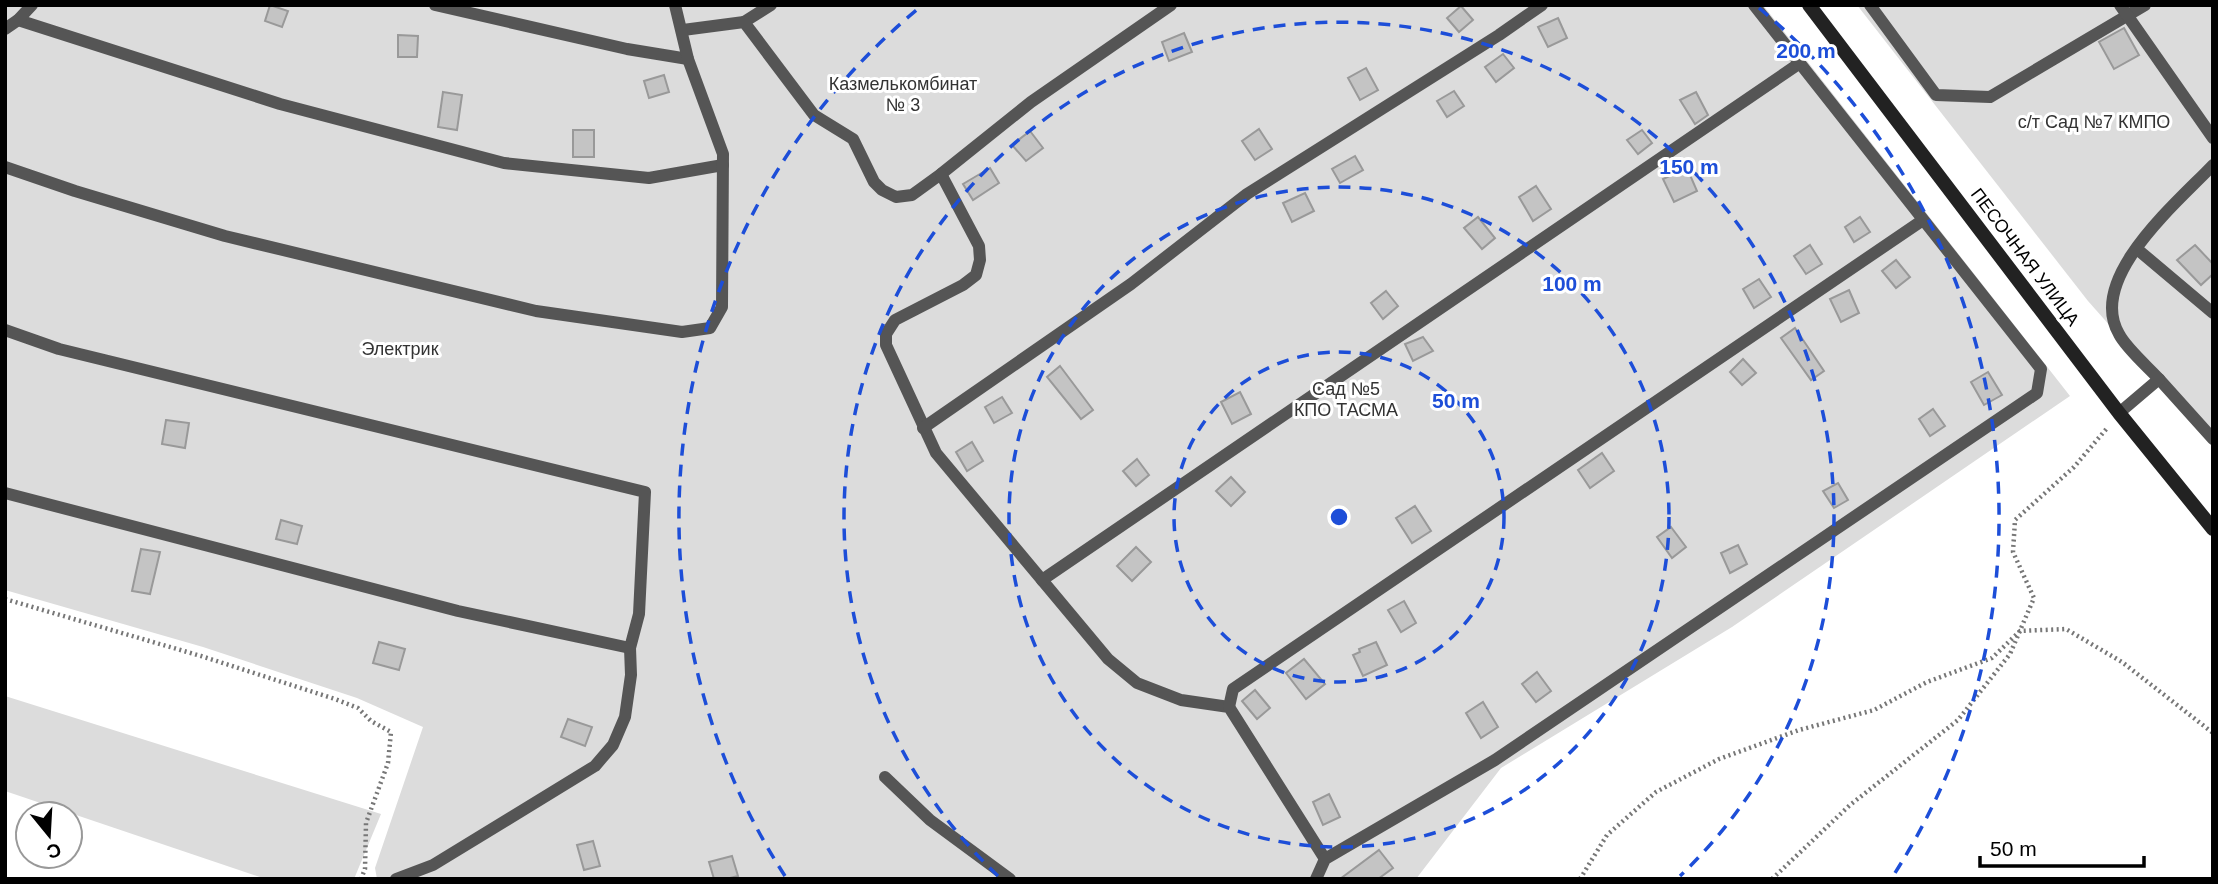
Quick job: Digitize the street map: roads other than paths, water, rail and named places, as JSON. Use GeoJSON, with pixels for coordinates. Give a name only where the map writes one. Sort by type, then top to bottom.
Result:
{"type":"FeatureCollection","features":[{"type":"Feature","properties":{"kind":"main road","name":"ПЕСОЧНАЯ УЛИЦА"},"geometry":{"type":"LineString","coordinates":[[1810,5],[2119,413],[2213,529]]}},
{"type":"Feature","properties":{"kind":"lane"},"geometry":{"type":"LineString","coordinates":[[5,29],[32,5]]}},
{"type":"Feature","properties":{"kind":"lane"},"geometry":{"type":"LineString","coordinates":[[435,5],[627,50],[688,58]]}},
{"type":"Feature","properties":{"kind":"lane"},"geometry":{"type":"LineString","coordinates":[[5,167],[225,236],[536,312],[682,332],[710,328],[722,307],[723,154],[688,58],[676,5]]}},
{"type":"Feature","properties":{"kind":"lane"},"geometry":{"type":"LineString","coordinates":[[683,30],[744,22],[771,5]]}},
{"type":"Feature","properties":{"kind":"lane"},"geometry":{"type":"LineString","coordinates":[[744,22],[814,115],[853,139],[874,182],[882,190],[897,197],[912,195],[1031,102],[1171,5]]}},
{"type":"Feature","properties":{"kind":"lane"},"geometry":{"type":"LineString","coordinates":[[923,428],[1131,284],[1247,194],[1542,5]]}},
{"type":"Feature","properties":{"kind":"lane"},"geometry":{"type":"LineString","coordinates":[[1316,879],[1325,859],[1494,760],[2037,393],[2041,369],[1754,5]]}},
{"type":"Feature","properties":{"kind":"lane"},"geometry":{"type":"LineString","coordinates":[[1870,5],[1936,95],[1990,97],[2123,11],[2145,5]]}},
{"type":"Feature","properties":{"kind":"lane"},"geometry":{"type":"LineString","coordinates":[[2123,11],[2213,138]]}},
{"type":"Feature","properties":{"kind":"lane"},"geometry":{"type":"LineString","coordinates":[[18,20],[280,104],[504,163],[649,177],[723,164]]}},
{"type":"Feature","properties":{"kind":"lane"},"geometry":{"type":"LineString","coordinates":[[1042,580],[1800,63]]}},
{"type":"Feature","properties":{"kind":"lane"},"geometry":{"type":"LineString","coordinates":[[2213,165],[2145,236],[2116,280],[2110,307],[2118,334],[2213,439]]}},
{"type":"Feature","properties":{"kind":"lane"},"geometry":{"type":"LineString","coordinates":[[941,174],[979,246],[980,260],[976,275],[963,285],[895,320],[886,334],[886,345],[936,453],[1108,659],[1137,683],[1181,700],[1228,707]]}},
{"type":"Feature","properties":{"kind":"lane"},"geometry":{"type":"LineString","coordinates":[[1325,859],[1228,707],[1233,689],[1923,220]]}},
{"type":"Feature","properties":{"kind":"lane"},"geometry":{"type":"LineString","coordinates":[[2137,249],[2213,313]]}},
{"type":"Feature","properties":{"kind":"lane"},"geometry":{"type":"LineString","coordinates":[[5,330],[72,352],[645,492],[639,614],[630,648],[631,675],[625,718],[613,745],[595,766],[433,865],[396,879]]}},
{"type":"Feature","properties":{"kind":"lane"},"geometry":{"type":"LineString","coordinates":[[2119,413],[2159,379]]}},
{"type":"Feature","properties":{"kind":"lane"},"geometry":{"type":"LineString","coordinates":[[5,493],[458,611],[630,648]]}},
{"type":"Feature","properties":{"kind":"lane"},"geometry":{"type":"LineString","coordinates":[[885,776],[930,820],[1010,879]]}},
{"type":"Feature","properties":{"kind":"park label","name":"Казмелькомбинат № 3"},"geometry":{"type":"Point","coordinates":[903,94]}},
{"type":"Feature","properties":{"kind":"park label","name":"с/т Сад №7 КМПО"},"geometry":{"type":"Point","coordinates":[2094,122]}},
{"type":"Feature","properties":{"kind":"park label","name":"Электрик"},"geometry":{"type":"Point","coordinates":[400,349]}},
{"type":"Feature","properties":{"kind":"park label","name":"Сад №5 КПО ТАСМА"},"geometry":{"type":"Point","coordinates":[1346,399]}}]}
